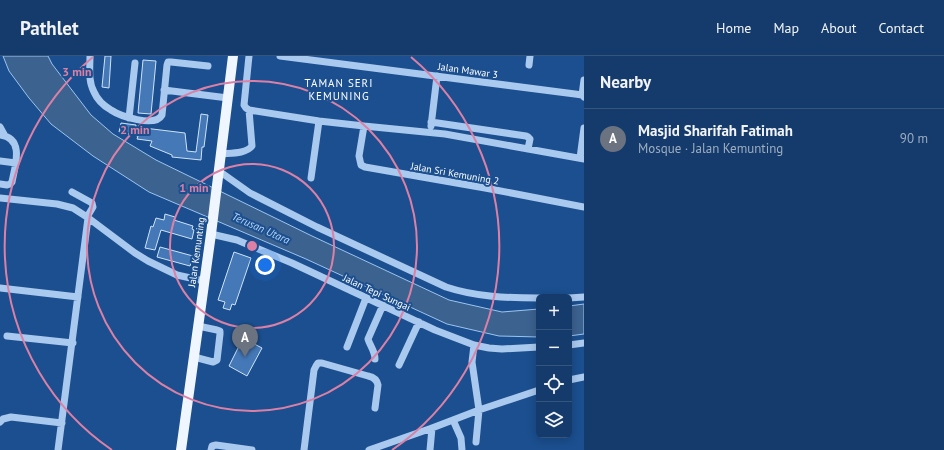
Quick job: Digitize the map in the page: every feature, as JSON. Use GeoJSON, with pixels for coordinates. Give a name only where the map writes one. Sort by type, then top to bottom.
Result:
{"type":"FeatureCollection","features":[{"type":"Feature","properties":{"kind":"main road","name":"Jalan Kemunting"},"geometry":{"type":"LineString","coordinates":[[181,450],[233,56]]}},
{"type":"Feature","properties":{"kind":"street"},"geometry":{"type":"LineString","coordinates":[[90,56],[90,80],[94,92],[100,101],[110,110],[120,115],[141,120],[153,121],[157,120],[162,115],[168,62],[208,66]]}},
{"type":"Feature","properties":{"kind":"street"},"geometry":{"type":"LineString","coordinates":[[249,56],[244,104],[246,108],[250,110],[319,121],[474,138],[582,159],[584,128]]}},
{"type":"Feature","properties":{"kind":"street","name":"Jalan Mawar 3"},"geometry":{"type":"LineString","coordinates":[[280,56],[332,59],[437,76],[583,96],[584,80]]}},
{"type":"Feature","properties":{"kind":"street"},"geometry":{"type":"LineString","coordinates":[[529,64],[530,56]]}},
{"type":"Feature","properties":{"kind":"street"},"geometry":{"type":"LineString","coordinates":[[129,118],[135,63]]}},
{"type":"Feature","properties":{"kind":"street"},"geometry":{"type":"LineString","coordinates":[[430,132],[437,76]]}},
{"type":"Feature","properties":{"kind":"street"},"geometry":{"type":"LineString","coordinates":[[164,90],[228,98]]}},
{"type":"Feature","properties":{"kind":"street"},"geometry":{"type":"LineString","coordinates":[[221,154],[245,151],[250,149],[252,146],[250,110]]}},
{"type":"Feature","properties":{"kind":"street"},"geometry":{"type":"LineString","coordinates":[[311,178],[319,121]]}},
{"type":"Feature","properties":{"kind":"street"},"geometry":{"type":"LineString","coordinates":[[431,122],[526,136],[530,139],[528,148]]}},
{"type":"Feature","properties":{"kind":"street","name":"Jalan Sri Kemuning 2"},"geometry":{"type":"LineString","coordinates":[[364,126],[359,156],[361,165],[365,167],[584,207]]}},
{"type":"Feature","properties":{"kind":"street"},"geometry":{"type":"LineString","coordinates":[[0,127],[3,135],[11,139],[17,150],[12,182],[7,185],[0,184]]}},
{"type":"Feature","properties":{"kind":"street"},"geometry":{"type":"LineString","coordinates":[[0,161],[16,163]]}},
{"type":"Feature","properties":{"kind":"street"},"geometry":{"type":"LineString","coordinates":[[219,171],[250,193],[317,227],[446,287],[463,292],[487,296],[536,298]]}},
{"type":"Feature","properties":{"kind":"street"},"geometry":{"type":"LineString","coordinates":[[58,450],[73,343],[88,217],[92,206],[92,203],[72,192]]}},
{"type":"Feature","properties":{"kind":"street"},"geometry":{"type":"LineString","coordinates":[[0,198],[73,208],[88,217],[148,262],[178,275],[204,281]]}},
{"type":"Feature","properties":{"kind":"street","name":"Jalan Tepi Sungai"},"geometry":{"type":"LineString","coordinates":[[211,230],[292,263],[383,306],[474,345],[502,349],[536,347]]}},
{"type":"Feature","properties":{"kind":"street"},"geometry":{"type":"LineString","coordinates":[[0,288],[78,297]]}},
{"type":"Feature","properties":{"kind":"street"},"geometry":{"type":"LineString","coordinates":[[572,298],[584,297]]}},
{"type":"Feature","properties":{"kind":"street"},"geometry":{"type":"LineString","coordinates":[[347,347],[366,298]]}},
{"type":"Feature","properties":{"kind":"street"},"geometry":{"type":"LineString","coordinates":[[375,359],[374,352],[368,339],[383,306]]}},
{"type":"Feature","properties":{"kind":"street"},"geometry":{"type":"LineString","coordinates":[[399,364],[419,322]]}},
{"type":"Feature","properties":{"kind":"street"},"geometry":{"type":"LineString","coordinates":[[194,357],[214,362],[217,360],[220,331],[198,326]]}},
{"type":"Feature","properties":{"kind":"street"},"geometry":{"type":"LineString","coordinates":[[7,336],[73,343]]}},
{"type":"Feature","properties":{"kind":"street"},"geometry":{"type":"LineString","coordinates":[[572,345],[584,343]]}},
{"type":"Feature","properties":{"kind":"street"},"geometry":{"type":"LineString","coordinates":[[474,345],[472,362],[479,410],[476,442]]}},
{"type":"Feature","properties":{"kind":"street"},"geometry":{"type":"LineString","coordinates":[[304,450],[314,370],[318,363],[374,378],[378,382],[375,408]]}},
{"type":"Feature","properties":{"kind":"street"},"geometry":{"type":"LineString","coordinates":[[572,379],[584,377]]}},
{"type":"Feature","properties":{"kind":"street"},"geometry":{"type":"LineString","coordinates":[[369,450],[536,391]]}},
{"type":"Feature","properties":{"kind":"street"},"geometry":{"type":"LineString","coordinates":[[0,422],[3,419],[11,417],[62,423]]}},
{"type":"Feature","properties":{"kind":"street"},"geometry":{"type":"LineString","coordinates":[[453,420],[461,438],[462,450]]}},
{"type":"Feature","properties":{"kind":"street"},"geometry":{"type":"LineString","coordinates":[[430,450],[432,428]]}},
{"type":"Feature","properties":{"kind":"street"},"geometry":{"type":"LineString","coordinates":[[212,448],[216,445],[252,450]]}},
{"type":"Feature","properties":{"kind":"water","name":"Terusan Utara"},"geometry":{"type":"Polygon","coordinates":[[[3,56],[48,56],[52,64],[91,115],[113,134],[156,160],[312,236],[449,300],[502,312],[536,309],[536,337],[499,336],[447,324],[306,259],[149,192],[93,156],[51,124],[9,71],[3,56]]]}},
{"type":"Feature","properties":{"kind":"water"},"geometry":{"type":"Polygon","coordinates":[[[584,304],[584,334],[572,336],[572,306],[584,304]]]}},
{"type":"Feature","properties":{"kind":"building"},"geometry":{"type":"Polygon","coordinates":[[[105,56],[111,56],[109,88],[102,87],[105,56]]]}},
{"type":"Feature","properties":{"kind":"building"},"geometry":{"type":"Polygon","coordinates":[[[143,60],[156,61],[151,114],[138,113],[143,60]]]}},
{"type":"Feature","properties":{"kind":"building"},"geometry":{"type":"Polygon","coordinates":[[[201,114],[208,115],[201,160],[172,157],[172,155],[150,146],[152,141],[137,139],[138,136],[119,132],[121,123],[136,125],[136,127],[185,133],[187,151],[196,152],[201,114]]]}},
{"type":"Feature","properties":{"kind":"building"},"geometry":{"type":"Polygon","coordinates":[[[165,214],[175,217],[174,220],[193,226],[192,229],[194,230],[192,239],[161,230],[155,250],[145,248],[151,226],[153,227],[156,218],[164,220],[165,214]]]}},
{"type":"Feature","properties":{"kind":"building"},"geometry":{"type":"Polygon","coordinates":[[[160,247],[193,256],[190,266],[157,257],[160,247]]]}},
{"type":"Feature","properties":{"kind":"building"},"geometry":{"type":"Polygon","coordinates":[[[234,252],[251,258],[235,305],[232,304],[230,310],[223,308],[225,302],[218,300],[234,252]]]}},
{"type":"Feature","properties":{"kind":"building"},"geometry":{"type":"Polygon","coordinates":[[[243,338],[262,348],[247,376],[229,366],[243,338]]]}},
{"type":"Feature","properties":{"kind":"place","name":"Masjid Sharifah Fatimah"},"geometry":{"type":"Point","coordinates":[245,357]}},
{"type":"Feature","properties":{"kind":"district","name":"TAMAN SERI KEMUNING"},"geometry":{"type":"Point","coordinates":[339,89]}}]}
